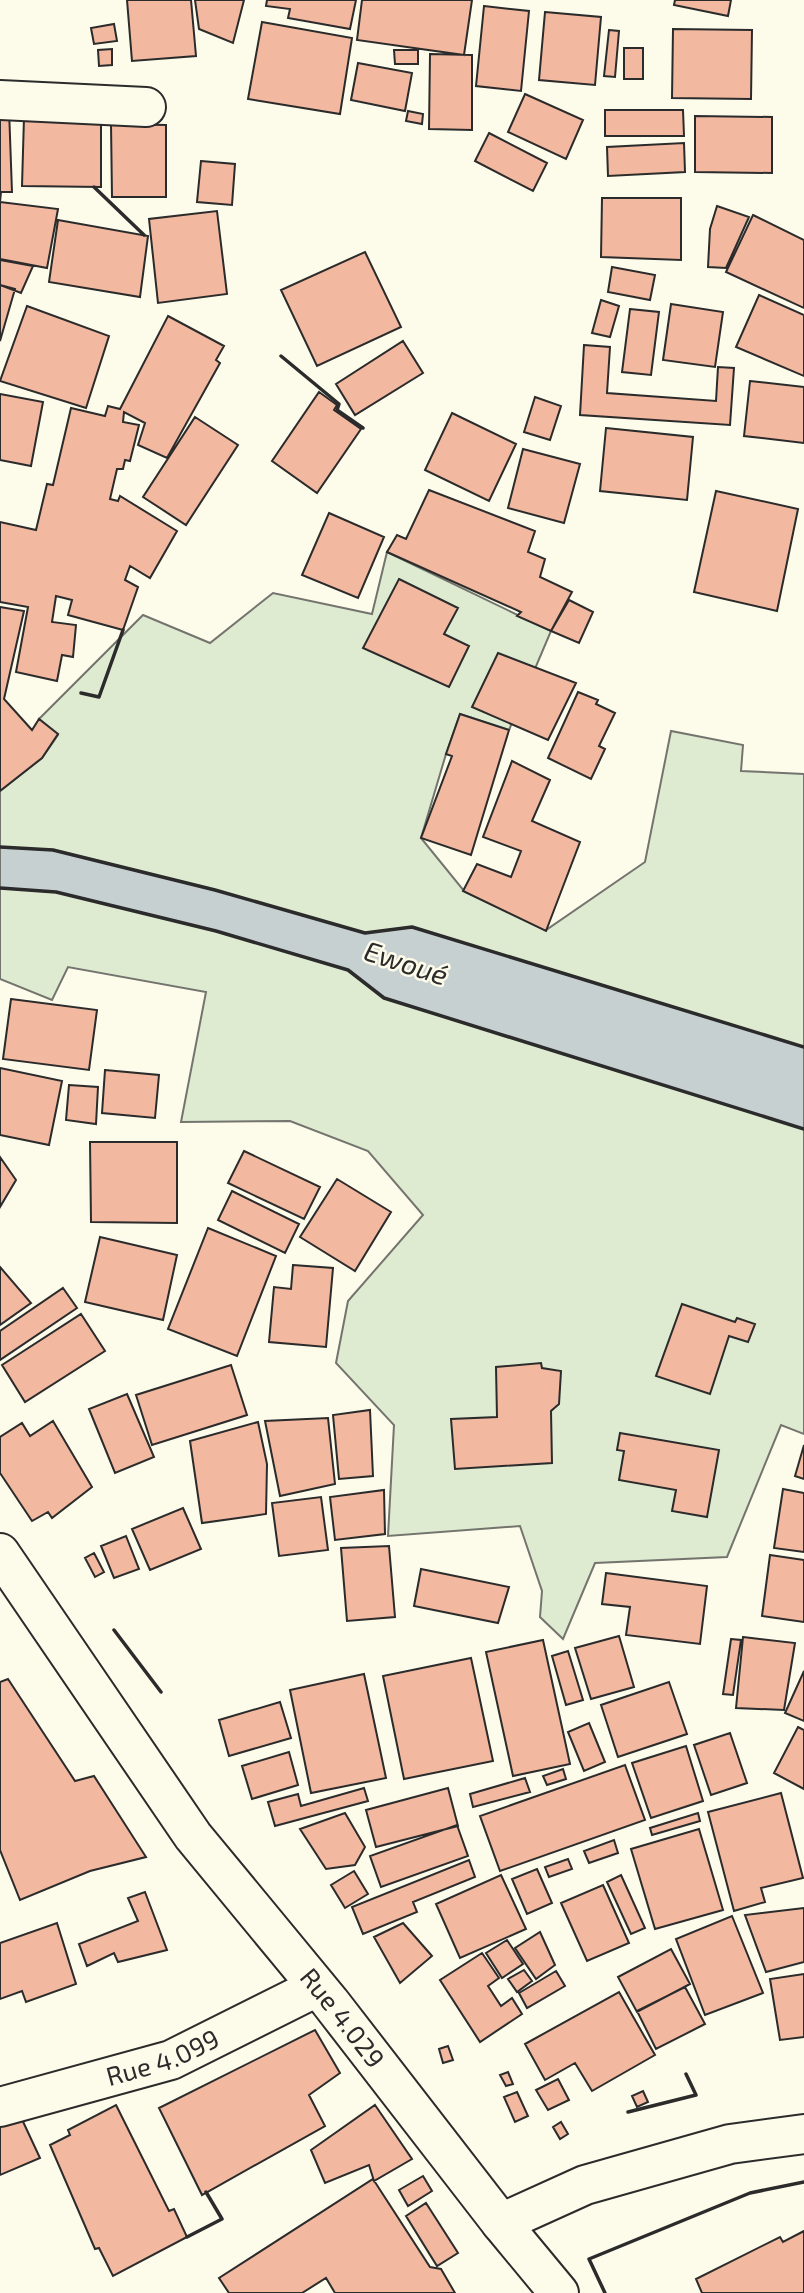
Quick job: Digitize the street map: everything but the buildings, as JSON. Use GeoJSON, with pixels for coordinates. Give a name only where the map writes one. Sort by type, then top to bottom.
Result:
{"type":"FeatureCollection","features":[{"type":"Feature","properties":{"kind":"street"},"geometry":{"type":"LineString","coordinates":[[0,100],[146,107]]}},
{"type":"Feature","properties":{"kind":"street","name":"Rue 4.029"},"geometry":{"type":"LineString","coordinates":[[0,1553],[193,1836],[317,1987],[559,2293]]}},
{"type":"Feature","properties":{"kind":"street","name":"Rue 4.099"},"geometry":{"type":"LineString","coordinates":[[0,2107],[171,2060],[317,1987]]}},
{"type":"Feature","properties":{"kind":"street"},"geometry":{"type":"LineString","coordinates":[[501,2223],[585,2185],[730,2144],[804,2134]]}},
{"type":"Feature","properties":{"kind":"green space"},"geometry":{"type":"Polygon","coordinates":[[[387,552],[551,631],[509,730],[460,714],[446,754],[421,838],[464,891],[546,930],[645,862],[671,731],[743,745],[741,771],[804,774],[804,1434],[781,1425],[727,1557],[595,1563],[563,1639],[540,1617],[542,1591],[520,1526],[388,1536],[394,1425],[336,1363],[348,1301],[423,1215],[368,1151],[290,1121],[181,1122],[206,992],[68,967],[52,1000],[0,979],[0,791],[42,758],[58,735],[39,719],[143,615],[210,643],[273,593],[372,614],[387,552]]]}},
{"type":"Feature","properties":{"kind":"water","name":"Ewoué"},"geometry":{"type":"Polygon","coordinates":[[[0,847],[53,850],[215,890],[365,933],[412,927],[804,1047],[804,1129],[384,998],[348,970],[216,931],[56,892],[0,888],[0,847]]]}},
{"type":"Feature","properties":{"kind":"wall"},"geometry":{"type":"LineString","coordinates":[[94,187],[144,235]]}},
{"type":"Feature","properties":{"kind":"wall"},"geometry":{"type":"LineString","coordinates":[[281,356],[339,404],[337,410],[363,428]]}},
{"type":"Feature","properties":{"kind":"wall"},"geometry":{"type":"LineString","coordinates":[[81,693],[99,697],[123,630]]}},
{"type":"Feature","properties":{"kind":"wall"},"geometry":{"type":"LineString","coordinates":[[0,847],[53,850],[215,890],[365,933],[412,927],[804,1047]]}},
{"type":"Feature","properties":{"kind":"wall"},"geometry":{"type":"LineString","coordinates":[[0,888],[56,892],[216,931],[348,970],[384,998],[804,1129]]}},
{"type":"Feature","properties":{"kind":"wall"},"geometry":{"type":"LineString","coordinates":[[114,1630],[161,1692]]}},
{"type":"Feature","properties":{"kind":"wall"},"geometry":{"type":"LineString","coordinates":[[628,2112],[696,2095],[686,2074]]}},
{"type":"Feature","properties":{"kind":"wall"},"geometry":{"type":"LineString","coordinates":[[605,2293],[589,2259],[750,2193],[804,2182]]}},
{"type":"Feature","properties":{"kind":"wall"},"geometry":{"type":"LineString","coordinates":[[187,2237],[222,2219],[206,2192]]}}]}
